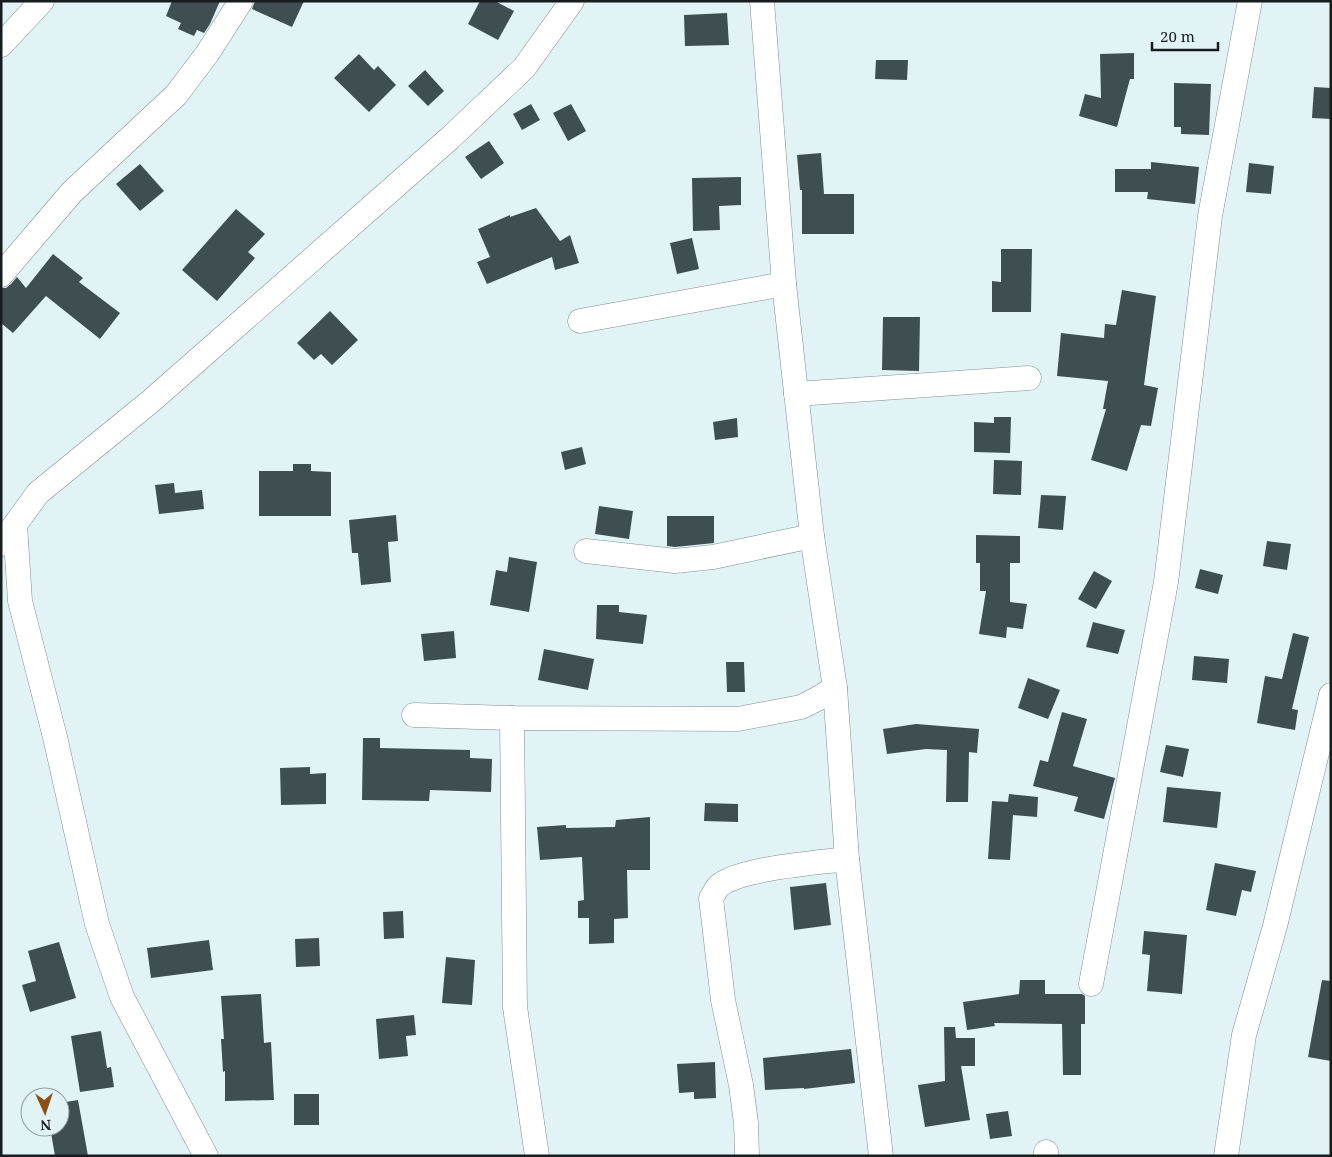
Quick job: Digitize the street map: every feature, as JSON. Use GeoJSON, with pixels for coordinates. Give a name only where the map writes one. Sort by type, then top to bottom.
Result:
{"type":"FeatureCollection","features":[{"type":"Feature","properties":{"kind":"street"},"geometry":{"type":"LineString","coordinates":[[1,45],[42,1]]}},
{"type":"Feature","properties":{"kind":"street"},"geometry":{"type":"LineString","coordinates":[[1,275],[72,192],[176,95],[207,54],[241,1]]}},
{"type":"Feature","properties":{"kind":"street"},"geometry":{"type":"LineString","coordinates":[[1,544],[38,493],[151,401],[463,126],[524,68],[572,1]]}},
{"type":"Feature","properties":{"kind":"street"},"geometry":{"type":"LineString","coordinates":[[762,1],[784,284],[812,536],[835,688],[847,859],[880,1156]]}},
{"type":"Feature","properties":{"kind":"street"},"geometry":{"type":"LineString","coordinates":[[1091,984],[1166,582],[1210,216],[1250,1]]}},
{"type":"Feature","properties":{"kind":"street"},"geometry":{"type":"LineString","coordinates":[[580,321],[784,284]]}},
{"type":"Feature","properties":{"kind":"street"},"geometry":{"type":"LineString","coordinates":[[796,394],[1029,378]]}},
{"type":"Feature","properties":{"kind":"street"},"geometry":{"type":"LineString","coordinates":[[15,525],[20,601],[56,738],[97,924],[122,997],[206,1156]]}},
{"type":"Feature","properties":{"kind":"street"},"geometry":{"type":"LineString","coordinates":[[586,551],[675,561],[713,557],[812,536]]}},
{"type":"Feature","properties":{"kind":"street"},"geometry":{"type":"LineString","coordinates":[[414,715],[512,718],[738,719],[800,707],[818,699],[835,688]]}},
{"type":"Feature","properties":{"kind":"street"},"geometry":{"type":"LineString","coordinates":[[1226,1156],[1244,1035],[1275,926],[1331,695]]}},
{"type":"Feature","properties":{"kind":"street"},"geometry":{"type":"LineString","coordinates":[[512,718],[515,1006],[536,1156]]}},
{"type":"Feature","properties":{"kind":"street"},"geometry":{"type":"LineString","coordinates":[[747,1156],[746,1124],[741,1085],[723,1000],[712,898],[719,886],[739,875],[802,864],[847,859]]}},
{"type":"Feature","properties":{"kind":"building"},"geometry":{"type":"Polygon","coordinates":[[[172,1],[220,1],[204,33],[197,30],[194,36],[178,29],[181,23],[166,16],[172,1]]]}},
{"type":"Feature","properties":{"kind":"building"},"geometry":{"type":"Polygon","coordinates":[[[255,1],[304,1],[292,27],[252,9],[255,1]]]}},
{"type":"Feature","properties":{"kind":"building"},"geometry":{"type":"Polygon","coordinates":[[[480,1],[495,1],[514,11],[498,40],[468,24],[480,1]]]}},
{"type":"Feature","properties":{"kind":"building"},"geometry":{"type":"Polygon","coordinates":[[[727,13],[729,45],[685,46],[684,15],[727,13]]]}},
{"type":"Feature","properties":{"kind":"building"},"geometry":{"type":"Polygon","coordinates":[[[1134,53],[1134,79],[1130,79],[1117,127],[1079,116],[1085,94],[1101,98],[1100,54],[1134,53]]]}},
{"type":"Feature","properties":{"kind":"building"},"geometry":{"type":"Polygon","coordinates":[[[359,54],[374,70],[378,66],[396,85],[369,112],[334,78],[359,54]]]}},
{"type":"Feature","properties":{"kind":"building"},"geometry":{"type":"Polygon","coordinates":[[[876,60],[908,60],[907,80],[875,79],[876,60]]]}},
{"type":"Feature","properties":{"kind":"building"},"geometry":{"type":"Polygon","coordinates":[[[425,70],[444,91],[428,106],[408,86],[425,70]]]}},
{"type":"Feature","properties":{"kind":"building"},"geometry":{"type":"Polygon","coordinates":[[[1174,83],[1211,84],[1209,135],[1181,134],[1181,127],[1174,127],[1174,83]]]}},
{"type":"Feature","properties":{"kind":"building"},"geometry":{"type":"Polygon","coordinates":[[[1314,87],[1331,88],[1331,119],[1312,118],[1314,87]]]}},
{"type":"Feature","properties":{"kind":"building"},"geometry":{"type":"Polygon","coordinates":[[[531,104],[540,120],[522,130],[513,114],[531,104]]]}},
{"type":"Feature","properties":{"kind":"building"},"geometry":{"type":"Polygon","coordinates":[[[571,104],[586,131],[568,141],[553,113],[571,104]]]}},
{"type":"Feature","properties":{"kind":"building"},"geometry":{"type":"Polygon","coordinates":[[[489,141],[504,163],[481,179],[465,157],[489,141]]]}},
{"type":"Feature","properties":{"kind":"building"},"geometry":{"type":"Polygon","coordinates":[[[821,153],[824,194],[854,194],[854,234],[802,234],[802,190],[800,190],[797,155],[821,153]]]}},
{"type":"Feature","properties":{"kind":"building"},"geometry":{"type":"Polygon","coordinates":[[[1151,162],[1199,167],[1195,204],[1147,199],[1148,192],[1115,192],[1115,169],[1151,169],[1151,162]]]}},
{"type":"Feature","properties":{"kind":"building"},"geometry":{"type":"Polygon","coordinates":[[[1249,163],[1274,166],[1271,194],[1246,192],[1249,163]]]}},
{"type":"Feature","properties":{"kind":"building"},"geometry":{"type":"Polygon","coordinates":[[[140,164],[164,191],[140,211],[116,184],[140,164]]]}},
{"type":"Feature","properties":{"kind":"building"},"geometry":{"type":"Polygon","coordinates":[[[741,177],[741,205],[719,206],[720,230],[693,231],[692,178],[741,177]]]}},
{"type":"Feature","properties":{"kind":"building"},"geometry":{"type":"Polygon","coordinates":[[[536,208],[560,241],[570,235],[579,263],[555,270],[552,257],[487,284],[477,262],[490,257],[478,229],[510,215],[510,217],[536,208]]]}},
{"type":"Feature","properties":{"kind":"building"},"geometry":{"type":"Polygon","coordinates":[[[236,209],[265,234],[248,252],[255,258],[217,301],[182,270],[236,209]]]}},
{"type":"Feature","properties":{"kind":"building"},"geometry":{"type":"Polygon","coordinates":[[[692,238],[699,269],[677,274],[670,243],[692,238]]]}},
{"type":"Feature","properties":{"kind":"building"},"geometry":{"type":"Polygon","coordinates":[[[1001,249],[1032,249],[1031,312],[992,312],[992,281],[1001,282],[1001,249]]]}},
{"type":"Feature","properties":{"kind":"building"},"geometry":{"type":"Polygon","coordinates":[[[53,254],[83,278],[79,282],[120,313],[100,339],[46,296],[13,333],[1,323],[1,288],[6,288],[17,277],[26,288],[53,254]]]}},
{"type":"Feature","properties":{"kind":"building"},"geometry":{"type":"Polygon","coordinates":[[[1122,290],[1156,296],[1144,385],[1158,388],[1151,426],[1141,425],[1127,471],[1091,460],[1106,409],[1103,409],[1108,381],[1057,376],[1061,333],[1104,338],[1105,324],[1116,325],[1122,290]]]}},
{"type":"Feature","properties":{"kind":"building"},"geometry":{"type":"Polygon","coordinates":[[[330,311],[358,340],[332,365],[321,354],[314,360],[297,343],[330,311]]]}},
{"type":"Feature","properties":{"kind":"building"},"geometry":{"type":"Polygon","coordinates":[[[883,317],[920,317],[919,371],[882,370],[883,317]]]}},
{"type":"Feature","properties":{"kind":"building"},"geometry":{"type":"Polygon","coordinates":[[[994,417],[1011,417],[1010,453],[974,452],[974,422],[994,423],[994,417]]]}},
{"type":"Feature","properties":{"kind":"building"},"geometry":{"type":"Polygon","coordinates":[[[737,418],[738,437],[715,440],[713,422],[737,418]]]}},
{"type":"Feature","properties":{"kind":"building"},"geometry":{"type":"Polygon","coordinates":[[[582,447],[586,464],[565,470],[561,452],[582,447]]]}},
{"type":"Feature","properties":{"kind":"building"},"geometry":{"type":"Polygon","coordinates":[[[994,460],[1022,461],[1021,495],[993,494],[994,460]]]}},
{"type":"Feature","properties":{"kind":"building"},"geometry":{"type":"Polygon","coordinates":[[[293,464],[311,464],[311,471],[331,472],[331,516],[259,516],[259,471],[293,471],[293,464]]]}},
{"type":"Feature","properties":{"kind":"building"},"geometry":{"type":"Polygon","coordinates":[[[174,483],[175,493],[202,490],[204,509],[159,514],[155,485],[174,483]]]}},
{"type":"Feature","properties":{"kind":"building"},"geometry":{"type":"Polygon","coordinates":[[[1041,495],[1066,496],[1063,530],[1038,528],[1041,495]]]}},
{"type":"Feature","properties":{"kind":"building"},"geometry":{"type":"Polygon","coordinates":[[[599,506],[633,511],[629,539],[595,534],[599,506]]]}},
{"type":"Feature","properties":{"kind":"building"},"geometry":{"type":"Polygon","coordinates":[[[396,515],[398,541],[388,542],[391,582],[361,585],[358,553],[352,553],[349,520],[396,515]]]}},
{"type":"Feature","properties":{"kind":"building"},"geometry":{"type":"Polygon","coordinates":[[[667,516],[714,516],[714,543],[675,547],[667,546],[667,516]]]}},
{"type":"Feature","properties":{"kind":"building"},"geometry":{"type":"Polygon","coordinates":[[[976,535],[1020,536],[1020,563],[1010,563],[1010,602],[1027,604],[1023,629],[1007,627],[1006,638],[979,634],[986,591],[980,591],[980,563],[976,563],[976,535]]]}},
{"type":"Feature","properties":{"kind":"building"},"geometry":{"type":"Polygon","coordinates":[[[1267,541],[1291,544],[1287,570],[1263,566],[1267,541]]]}},
{"type":"Feature","properties":{"kind":"building"},"geometry":{"type":"Polygon","coordinates":[[[509,557],[537,562],[529,612],[490,605],[496,570],[507,572],[509,557]]]}},
{"type":"Feature","properties":{"kind":"building"},"geometry":{"type":"Polygon","coordinates":[[[1200,569],[1223,575],[1218,594],[1195,588],[1200,569]]]}},
{"type":"Feature","properties":{"kind":"building"},"geometry":{"type":"Polygon","coordinates":[[[1094,571],[1112,581],[1096,609],[1078,599],[1094,571]]]}},
{"type":"Feature","properties":{"kind":"building"},"geometry":{"type":"Polygon","coordinates":[[[597,605],[619,605],[619,612],[647,615],[643,644],[596,639],[597,605]]]}},
{"type":"Feature","properties":{"kind":"building"},"geometry":{"type":"Polygon","coordinates":[[[1093,622],[1125,630],[1118,654],[1086,647],[1093,622]]]}},
{"type":"Feature","properties":{"kind":"building"},"geometry":{"type":"Polygon","coordinates":[[[454,631],[456,658],[424,661],[421,634],[454,631]]]}},
{"type":"Feature","properties":{"kind":"building"},"geometry":{"type":"Polygon","coordinates":[[[1293,633],[1309,637],[1292,709],[1298,710],[1295,730],[1257,723],[1265,676],[1282,679],[1293,633]]]}},
{"type":"Feature","properties":{"kind":"building"},"geometry":{"type":"Polygon","coordinates":[[[544,649],[594,659],[588,690],[538,680],[544,649]]]}},
{"type":"Feature","properties":{"kind":"building"},"geometry":{"type":"Polygon","coordinates":[[[1194,656],[1229,659],[1227,683],[1192,680],[1194,656]]]}},
{"type":"Feature","properties":{"kind":"building"},"geometry":{"type":"Polygon","coordinates":[[[726,662],[744,662],[745,692],[727,692],[726,662]]]}},
{"type":"Feature","properties":{"kind":"building"},"geometry":{"type":"Polygon","coordinates":[[[1028,678],[1060,690],[1048,719],[1018,708],[1028,678]]]}},
{"type":"Feature","properties":{"kind":"building"},"geometry":{"type":"Polygon","coordinates":[[[1062,712],[1087,719],[1073,766],[1115,778],[1104,819],[1074,811],[1078,797],[1033,786],[1040,760],[1048,762],[1062,712]]]}},
{"type":"Feature","properties":{"kind":"building"},"geometry":{"type":"Polygon","coordinates":[[[916,724],[979,729],[977,753],[969,752],[968,802],[946,802],[947,750],[926,749],[887,754],[883,729],[916,724]]]}},
{"type":"Feature","properties":{"kind":"building"},"geometry":{"type":"Polygon","coordinates":[[[363,738],[380,738],[380,748],[470,750],[470,758],[492,759],[491,792],[430,790],[429,801],[362,800],[363,738]]]}},
{"type":"Feature","properties":{"kind":"building"},"geometry":{"type":"Polygon","coordinates":[[[1166,745],[1189,749],[1183,777],[1160,772],[1166,745]]]}},
{"type":"Feature","properties":{"kind":"building"},"geometry":{"type":"Polygon","coordinates":[[[310,767],[310,774],[326,773],[326,804],[281,805],[280,768],[310,767]]]}},
{"type":"Feature","properties":{"kind":"building"},"geometry":{"type":"Polygon","coordinates":[[[1167,787],[1221,792],[1217,828],[1163,822],[1167,787]]]}},
{"type":"Feature","properties":{"kind":"building"},"geometry":{"type":"Polygon","coordinates":[[[1009,794],[1038,797],[1037,817],[1013,815],[1010,860],[988,859],[992,801],[1008,802],[1009,794]]]}},
{"type":"Feature","properties":{"kind":"building"},"geometry":{"type":"Polygon","coordinates":[[[705,803],[738,804],[738,822],[704,821],[705,803]]]}},
{"type":"Feature","properties":{"kind":"building"},"geometry":{"type":"Polygon","coordinates":[[[650,817],[650,870],[627,870],[628,918],[614,919],[614,943],[589,944],[589,918],[578,918],[578,901],[584,900],[582,857],[540,860],[537,827],[566,825],[566,828],[615,827],[616,820],[650,817]]]}},
{"type":"Feature","properties":{"kind":"building"},"geometry":{"type":"Polygon","coordinates":[[[1215,863],[1256,871],[1251,892],[1242,890],[1236,916],[1206,910],[1215,863]]]}},
{"type":"Feature","properties":{"kind":"building"},"geometry":{"type":"Polygon","coordinates":[[[826,883],[831,925],[794,930],[790,887],[826,883]]]}},
{"type":"Feature","properties":{"kind":"building"},"geometry":{"type":"Polygon","coordinates":[[[403,911],[404,938],[384,939],[383,912],[403,911]]]}},
{"type":"Feature","properties":{"kind":"building"},"geometry":{"type":"Polygon","coordinates":[[[1144,931],[1187,935],[1182,994],[1147,991],[1150,955],[1142,954],[1144,931]]]}},
{"type":"Feature","properties":{"kind":"building"},"geometry":{"type":"Polygon","coordinates":[[[319,938],[320,966],[296,967],[295,939],[319,938]]]}},
{"type":"Feature","properties":{"kind":"building"},"geometry":{"type":"Polygon","coordinates":[[[209,940],[213,970],[151,978],[147,948],[209,940]]]}},
{"type":"Feature","properties":{"kind":"building"},"geometry":{"type":"Polygon","coordinates":[[[59,942],[76,998],[30,1012],[22,985],[36,981],[28,951],[59,942]]]}},
{"type":"Feature","properties":{"kind":"building"},"geometry":{"type":"Polygon","coordinates":[[[446,957],[475,960],[472,1005],[442,1003],[446,957]]]}},
{"type":"Feature","properties":{"kind":"building"},"geometry":{"type":"Polygon","coordinates":[[[1020,980],[1045,980],[1045,994],[1082,994],[1085,996],[1085,1024],[1081,1024],[1081,1075],[1063,1075],[1062,1024],[994,1023],[995,1026],[967,1030],[963,1002],[1019,994],[1020,980]]]}},
{"type":"Feature","properties":{"kind":"building"},"geometry":{"type":"Polygon","coordinates":[[[1322,980],[1331,981],[1331,1061],[1308,1057],[1322,980]]]}},
{"type":"Feature","properties":{"kind":"building"},"geometry":{"type":"Polygon","coordinates":[[[261,994],[264,1043],[271,1042],[274,1100],[225,1101],[225,1071],[223,1072],[221,1039],[224,1039],[221,996],[261,994]]]}},
{"type":"Feature","properties":{"kind":"building"},"geometry":{"type":"Polygon","coordinates":[[[414,1015],[416,1035],[406,1036],[408,1056],[379,1059],[376,1019],[414,1015]]]}},
{"type":"Feature","properties":{"kind":"building"},"geometry":{"type":"Polygon","coordinates":[[[944,1027],[955,1027],[956,1038],[975,1038],[975,1066],[961,1066],[970,1120],[925,1127],[918,1085],[945,1081],[944,1027]]]}},
{"type":"Feature","properties":{"kind":"building"},"geometry":{"type":"Polygon","coordinates":[[[101,1031],[107,1068],[111,1067],[114,1087],[80,1092],[71,1036],[101,1031]]]}},
{"type":"Feature","properties":{"kind":"building"},"geometry":{"type":"Polygon","coordinates":[[[851,1049],[855,1083],[804,1089],[765,1090],[763,1058],[851,1049]]]}},
{"type":"Feature","properties":{"kind":"building"},"geometry":{"type":"Polygon","coordinates":[[[715,1062],[716,1098],[694,1099],[694,1092],[679,1093],[677,1064],[715,1062]]]}},
{"type":"Feature","properties":{"kind":"building"},"geometry":{"type":"Polygon","coordinates":[[[294,1094],[319,1094],[319,1125],[294,1125],[294,1094]]]}},
{"type":"Feature","properties":{"kind":"building"},"geometry":{"type":"Polygon","coordinates":[[[78,1100],[88,1156],[55,1156],[52,1137],[70,1137],[70,1101],[78,1100]]]}},
{"type":"Feature","properties":{"kind":"building"},"geometry":{"type":"Polygon","coordinates":[[[1008,1111],[1012,1136],[990,1139],[986,1114],[1008,1111]]]}}]}
